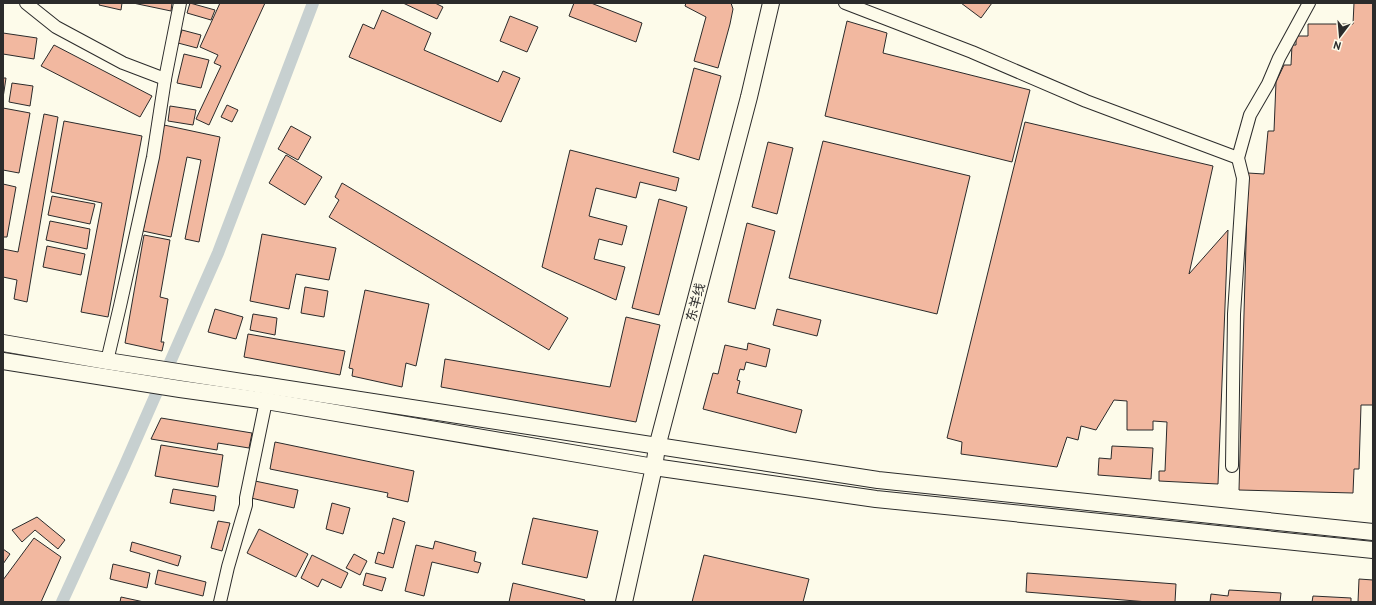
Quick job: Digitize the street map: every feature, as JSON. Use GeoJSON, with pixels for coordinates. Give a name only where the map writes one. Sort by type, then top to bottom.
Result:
{"type":"FeatureCollection","features":[{"type":"Feature","properties":{"kind":"main road","name":"东羊线"},"geometry":{"type":"LineString","coordinates":[[624,602],[654,468],[657,447],[749,97],[771,3]]}},
{"type":"Feature","properties":{"kind":"main road"},"geometry":{"type":"LineString","coordinates":[[3,343],[187,374],[878,480],[1373,532]]}},
{"type":"Feature","properties":{"kind":"main road"},"geometry":{"type":"LineString","coordinates":[[3,362],[266,401],[654,468],[876,499],[1373,550]]}},
{"type":"Feature","properties":{"kind":"street"},"geometry":{"type":"LineString","coordinates":[[26,3],[56,27],[123,63],[166,79]]}},
{"type":"Feature","properties":{"kind":"street"},"geometry":{"type":"LineString","coordinates":[[107,361],[153,157],[180,3]]}},
{"type":"Feature","properties":{"kind":"street"},"geometry":{"type":"LineString","coordinates":[[845,3],[972,52],[1086,101],[1238,158]]}},
{"type":"Feature","properties":{"kind":"street"},"geometry":{"type":"LineString","coordinates":[[1232,466],[1234,314],[1243,178],[1238,158],[1250,115],[1268,84],[1279,58],[1309,3]]}},
{"type":"Feature","properties":{"kind":"street"},"geometry":{"type":"LineString","coordinates":[[220,602],[228,567],[246,505],[246,498],[266,401]]}},
{"type":"Feature","properties":{"kind":"building"},"geometry":{"type":"Polygon","coordinates":[[[100,3],[122,3],[121,10],[99,5],[100,3]]]}},
{"type":"Feature","properties":{"kind":"building"},"geometry":{"type":"Polygon","coordinates":[[[133,3],[172,3],[171,11],[133,3]]]}},
{"type":"Feature","properties":{"kind":"building"},"geometry":{"type":"Polygon","coordinates":[[[190,3],[215,10],[211,20],[187,13],[190,3]]]}},
{"type":"Feature","properties":{"kind":"building"},"geometry":{"type":"Polygon","coordinates":[[[220,3],[265,3],[209,125],[196,119],[221,66],[214,63],[218,55],[200,47],[220,3]]]}},
{"type":"Feature","properties":{"kind":"building"},"geometry":{"type":"Polygon","coordinates":[[[403,3],[435,3],[443,7],[437,19],[403,3]]]}},
{"type":"Feature","properties":{"kind":"building"},"geometry":{"type":"Polygon","coordinates":[[[574,3],[591,3],[642,23],[636,42],[569,16],[574,3]]]}},
{"type":"Feature","properties":{"kind":"building"},"geometry":{"type":"Polygon","coordinates":[[[686,3],[731,3],[733,9],[730,24],[718,68],[694,61],[706,17],[685,6],[686,3]]]}},
{"type":"Feature","properties":{"kind":"building"},"geometry":{"type":"Polygon","coordinates":[[[961,3],[992,3],[981,18],[961,3]]]}},
{"type":"Feature","properties":{"kind":"building"},"geometry":{"type":"Polygon","coordinates":[[[1354,3],[1373,3],[1373,405],[1361,405],[1359,469],[1354,469],[1353,493],[1239,490],[1248,173],[1264,174],[1268,131],[1274,131],[1276,82],[1284,65],[1291,65],[1292,45],[1296,45],[1296,36],[1308,36],[1308,24],[1353,24],[1354,3]]]}},
{"type":"Feature","properties":{"kind":"building"},"geometry":{"type":"Polygon","coordinates":[[[382,10],[431,33],[424,50],[498,82],[503,71],[520,78],[501,122],[349,57],[363,24],[374,29],[382,10]]]}},
{"type":"Feature","properties":{"kind":"building"},"geometry":{"type":"Polygon","coordinates":[[[510,16],[538,27],[527,52],[500,41],[510,16]]]}},
{"type":"Feature","properties":{"kind":"building"},"geometry":{"type":"Polygon","coordinates":[[[847,21],[887,33],[883,53],[1030,90],[1012,162],[825,116],[847,21]]]}},
{"type":"Feature","properties":{"kind":"building"},"geometry":{"type":"Polygon","coordinates":[[[182,30],[201,35],[197,48],[178,43],[182,30]]]}},
{"type":"Feature","properties":{"kind":"building"},"geometry":{"type":"Polygon","coordinates":[[[3,33],[37,38],[34,59],[3,54],[3,33]]]}},
{"type":"Feature","properties":{"kind":"building"},"geometry":{"type":"Polygon","coordinates":[[[54,45],[152,96],[140,117],[41,66],[54,45]]]}},
{"type":"Feature","properties":{"kind":"building"},"geometry":{"type":"Polygon","coordinates":[[[184,54],[209,60],[201,88],[177,83],[184,54]]]}},
{"type":"Feature","properties":{"kind":"building"},"geometry":{"type":"Polygon","coordinates":[[[694,68],[721,76],[699,160],[673,152],[694,68]]]}},
{"type":"Feature","properties":{"kind":"building"},"geometry":{"type":"Polygon","coordinates":[[[3,78],[6,78],[3,98],[3,78]]]}},
{"type":"Feature","properties":{"kind":"building"},"geometry":{"type":"Polygon","coordinates":[[[12,83],[33,86],[30,106],[9,102],[12,83]]]}},
{"type":"Feature","properties":{"kind":"building"},"geometry":{"type":"Polygon","coordinates":[[[227,105],[238,110],[232,122],[221,117],[227,105]]]}},
{"type":"Feature","properties":{"kind":"building"},"geometry":{"type":"Polygon","coordinates":[[[170,106],[196,110],[193,125],[168,121],[170,106]]]}},
{"type":"Feature","properties":{"kind":"building"},"geometry":{"type":"Polygon","coordinates":[[[3,108],[30,113],[19,173],[3,170],[3,108]]]}},
{"type":"Feature","properties":{"kind":"building"},"geometry":{"type":"Polygon","coordinates":[[[44,114],[58,117],[27,302],[14,299],[17,280],[3,277],[3,249],[18,252],[44,114]]]}},
{"type":"Feature","properties":{"kind":"building"},"geometry":{"type":"Polygon","coordinates":[[[64,121],[142,136],[108,317],[81,312],[102,203],[51,192],[64,121]]]}},
{"type":"Feature","properties":{"kind":"building"},"geometry":{"type":"Polygon","coordinates":[[[1025,122],[1213,166],[1189,274],[1228,230],[1218,484],[1159,481],[1159,471],[1165,471],[1167,422],[1153,421],[1153,430],[1127,430],[1127,401],[1114,400],[1096,430],[1081,426],[1078,440],[1067,437],[1057,467],[961,454],[962,442],[947,438],[1025,122]]]}},
{"type":"Feature","properties":{"kind":"building"},"geometry":{"type":"Polygon","coordinates":[[[164,125],[220,137],[199,242],[185,239],[201,160],[187,157],[171,237],[143,231],[164,125]]]}},
{"type":"Feature","properties":{"kind":"building"},"geometry":{"type":"Polygon","coordinates":[[[291,126],[311,137],[298,160],[278,149],[291,126]]]}},
{"type":"Feature","properties":{"kind":"building"},"geometry":{"type":"Polygon","coordinates":[[[823,141],[970,176],[937,314],[789,278],[823,141]]]}},
{"type":"Feature","properties":{"kind":"building"},"geometry":{"type":"Polygon","coordinates":[[[768,142],[793,148],[777,214],[752,207],[768,142]]]}},
{"type":"Feature","properties":{"kind":"building"},"geometry":{"type":"Polygon","coordinates":[[[570,150],[679,178],[676,191],[640,182],[636,198],[596,188],[589,216],[627,226],[622,245],[599,239],[594,259],[625,267],[616,300],[542,267],[570,150]]]}},
{"type":"Feature","properties":{"kind":"building"},"geometry":{"type":"Polygon","coordinates":[[[286,155],[322,177],[305,205],[269,183],[286,155]]]}},
{"type":"Feature","properties":{"kind":"building"},"geometry":{"type":"Polygon","coordinates":[[[342,183],[568,318],[549,350],[329,217],[339,200],[335,197],[342,183]]]}},
{"type":"Feature","properties":{"kind":"building"},"geometry":{"type":"Polygon","coordinates":[[[3,184],[16,187],[7,237],[3,237],[3,184]]]}},
{"type":"Feature","properties":{"kind":"building"},"geometry":{"type":"Polygon","coordinates":[[[52,196],[95,204],[90,224],[48,215],[52,196]]]}},
{"type":"Feature","properties":{"kind":"building"},"geometry":{"type":"Polygon","coordinates":[[[659,199],[687,207],[659,315],[632,308],[659,199]]]}},
{"type":"Feature","properties":{"kind":"building"},"geometry":{"type":"Polygon","coordinates":[[[50,221],[90,229],[87,249],[46,240],[50,221]]]}},
{"type":"Feature","properties":{"kind":"building"},"geometry":{"type":"Polygon","coordinates":[[[747,223],[775,231],[755,309],[728,302],[747,223]]]}},
{"type":"Feature","properties":{"kind":"building"},"geometry":{"type":"Polygon","coordinates":[[[262,234],[336,248],[329,280],[296,274],[289,309],[250,301],[262,234]]]}},
{"type":"Feature","properties":{"kind":"building"},"geometry":{"type":"Polygon","coordinates":[[[144,235],[170,240],[160,297],[168,299],[161,342],[164,342],[162,351],[125,343],[144,235]]]}},
{"type":"Feature","properties":{"kind":"building"},"geometry":{"type":"Polygon","coordinates":[[[47,246],[85,254],[81,275],[43,267],[47,246]]]}},
{"type":"Feature","properties":{"kind":"building"},"geometry":{"type":"Polygon","coordinates":[[[305,287],[328,291],[324,317],[301,313],[305,287]]]}},
{"type":"Feature","properties":{"kind":"building"},"geometry":{"type":"Polygon","coordinates":[[[365,290],[429,304],[416,366],[406,363],[402,387],[352,376],[353,369],[349,368],[365,290]]]}},
{"type":"Feature","properties":{"kind":"building"},"geometry":{"type":"Polygon","coordinates":[[[215,309],[243,317],[236,339],[208,332],[215,309]]]}},
{"type":"Feature","properties":{"kind":"building"},"geometry":{"type":"Polygon","coordinates":[[[777,309],[821,320],[817,336],[773,325],[777,309]]]}},
{"type":"Feature","properties":{"kind":"building"},"geometry":{"type":"Polygon","coordinates":[[[253,314],[277,318],[275,335],[250,330],[253,314]]]}},
{"type":"Feature","properties":{"kind":"building"},"geometry":{"type":"Polygon","coordinates":[[[626,317],[660,325],[636,422],[441,387],[445,359],[610,387],[626,317]]]}},
{"type":"Feature","properties":{"kind":"building"},"geometry":{"type":"Polygon","coordinates":[[[248,334],[345,351],[340,375],[244,357],[248,334]]]}},
{"type":"Feature","properties":{"kind":"building"},"geometry":{"type":"Polygon","coordinates":[[[748,343],[770,349],[766,367],[746,362],[744,370],[740,369],[737,380],[740,381],[737,393],[802,410],[796,433],[703,409],[713,373],[718,374],[725,345],[747,350],[748,343]]]}},
{"type":"Feature","properties":{"kind":"building"},"geometry":{"type":"Polygon","coordinates":[[[161,418],[252,433],[249,448],[218,443],[217,450],[151,439],[161,418]]]}},
{"type":"Feature","properties":{"kind":"building"},"geometry":{"type":"Polygon","coordinates":[[[275,442],[414,471],[408,502],[387,497],[388,493],[270,469],[275,442]]]}},
{"type":"Feature","properties":{"kind":"building"},"geometry":{"type":"Polygon","coordinates":[[[161,445],[223,455],[218,487],[155,476],[161,445]]]}},
{"type":"Feature","properties":{"kind":"building"},"geometry":{"type":"Polygon","coordinates":[[[1112,446],[1153,448],[1151,479],[1098,475],[1099,458],[1111,459],[1112,446]]]}},
{"type":"Feature","properties":{"kind":"building"},"geometry":{"type":"Polygon","coordinates":[[[255,481],[298,490],[294,508],[251,498],[255,481]]]}},
{"type":"Feature","properties":{"kind":"building"},"geometry":{"type":"Polygon","coordinates":[[[173,489],[216,496],[214,511],[170,503],[173,489]]]}},
{"type":"Feature","properties":{"kind":"building"},"geometry":{"type":"Polygon","coordinates":[[[332,503],[350,508],[343,534],[326,529],[332,503]]]}},
{"type":"Feature","properties":{"kind":"building"},"geometry":{"type":"Polygon","coordinates":[[[37,517],[65,540],[58,549],[35,530],[22,542],[12,530],[37,517]]]}},
{"type":"Feature","properties":{"kind":"building"},"geometry":{"type":"Polygon","coordinates":[[[393,518],[405,522],[393,568],[375,563],[378,552],[384,554],[393,518]]]}},
{"type":"Feature","properties":{"kind":"building"},"geometry":{"type":"Polygon","coordinates":[[[533,518],[598,531],[587,578],[522,564],[533,518]]]}},
{"type":"Feature","properties":{"kind":"building"},"geometry":{"type":"Polygon","coordinates":[[[218,521],[230,523],[222,551],[211,548],[218,521]]]}},
{"type":"Feature","properties":{"kind":"building"},"geometry":{"type":"Polygon","coordinates":[[[259,529],[308,554],[296,577],[247,553],[259,529]]]}},
{"type":"Feature","properties":{"kind":"building"},"geometry":{"type":"Polygon","coordinates":[[[34,538],[61,557],[41,602],[3,602],[3,580],[34,538]]]}},
{"type":"Feature","properties":{"kind":"building"},"geometry":{"type":"Polygon","coordinates":[[[435,541],[476,552],[474,561],[481,563],[478,573],[432,562],[424,596],[405,591],[416,545],[433,549],[435,541]]]}},
{"type":"Feature","properties":{"kind":"building"},"geometry":{"type":"Polygon","coordinates":[[[132,542],[181,556],[178,566],[130,551],[132,542]]]}},
{"type":"Feature","properties":{"kind":"building"},"geometry":{"type":"Polygon","coordinates":[[[3,549],[10,554],[3,564],[3,549]]]}},
{"type":"Feature","properties":{"kind":"building"},"geometry":{"type":"Polygon","coordinates":[[[354,554],[367,561],[360,575],[346,568],[354,554]]]}},
{"type":"Feature","properties":{"kind":"building"},"geometry":{"type":"Polygon","coordinates":[[[312,555],[348,573],[341,588],[322,579],[318,587],[301,578],[312,555]]]}},
{"type":"Feature","properties":{"kind":"building"},"geometry":{"type":"Polygon","coordinates":[[[704,555],[809,579],[803,602],[692,602],[704,555]]]}},
{"type":"Feature","properties":{"kind":"building"},"geometry":{"type":"Polygon","coordinates":[[[113,564],[150,573],[147,588],[110,579],[113,564]]]}},
{"type":"Feature","properties":{"kind":"building"},"geometry":{"type":"Polygon","coordinates":[[[158,570],[206,582],[203,596],[155,584],[158,570]]]}},
{"type":"Feature","properties":{"kind":"building"},"geometry":{"type":"Polygon","coordinates":[[[366,573],[386,578],[382,591],[363,585],[366,573]]]}},
{"type":"Feature","properties":{"kind":"building"},"geometry":{"type":"Polygon","coordinates":[[[1027,573],[1176,584],[1175,602],[1148,602],[1026,592],[1027,573]]]}},
{"type":"Feature","properties":{"kind":"building"},"geometry":{"type":"Polygon","coordinates":[[[1359,579],[1373,580],[1373,602],[1358,602],[1359,579]]]}},
{"type":"Feature","properties":{"kind":"building"},"geometry":{"type":"Polygon","coordinates":[[[513,583],[585,600],[584,602],[509,602],[513,583]]]}},
{"type":"Feature","properties":{"kind":"building"},"geometry":{"type":"Polygon","coordinates":[[[1229,590],[1281,593],[1280,602],[1210,602],[1211,594],[1228,596],[1229,590]]]}},
{"type":"Feature","properties":{"kind":"building"},"geometry":{"type":"Polygon","coordinates":[[[1313,596],[1351,598],[1351,602],[1312,602],[1313,596]]]}},
{"type":"Feature","properties":{"kind":"building"},"geometry":{"type":"Polygon","coordinates":[[[121,597],[144,602],[120,602],[121,597]]]}},
{"type":"Feature","properties":{"kind":"waterway"},"geometry":{"type":"LineString","coordinates":[[62,602],[124,467],[218,253],[313,3]]}}]}
